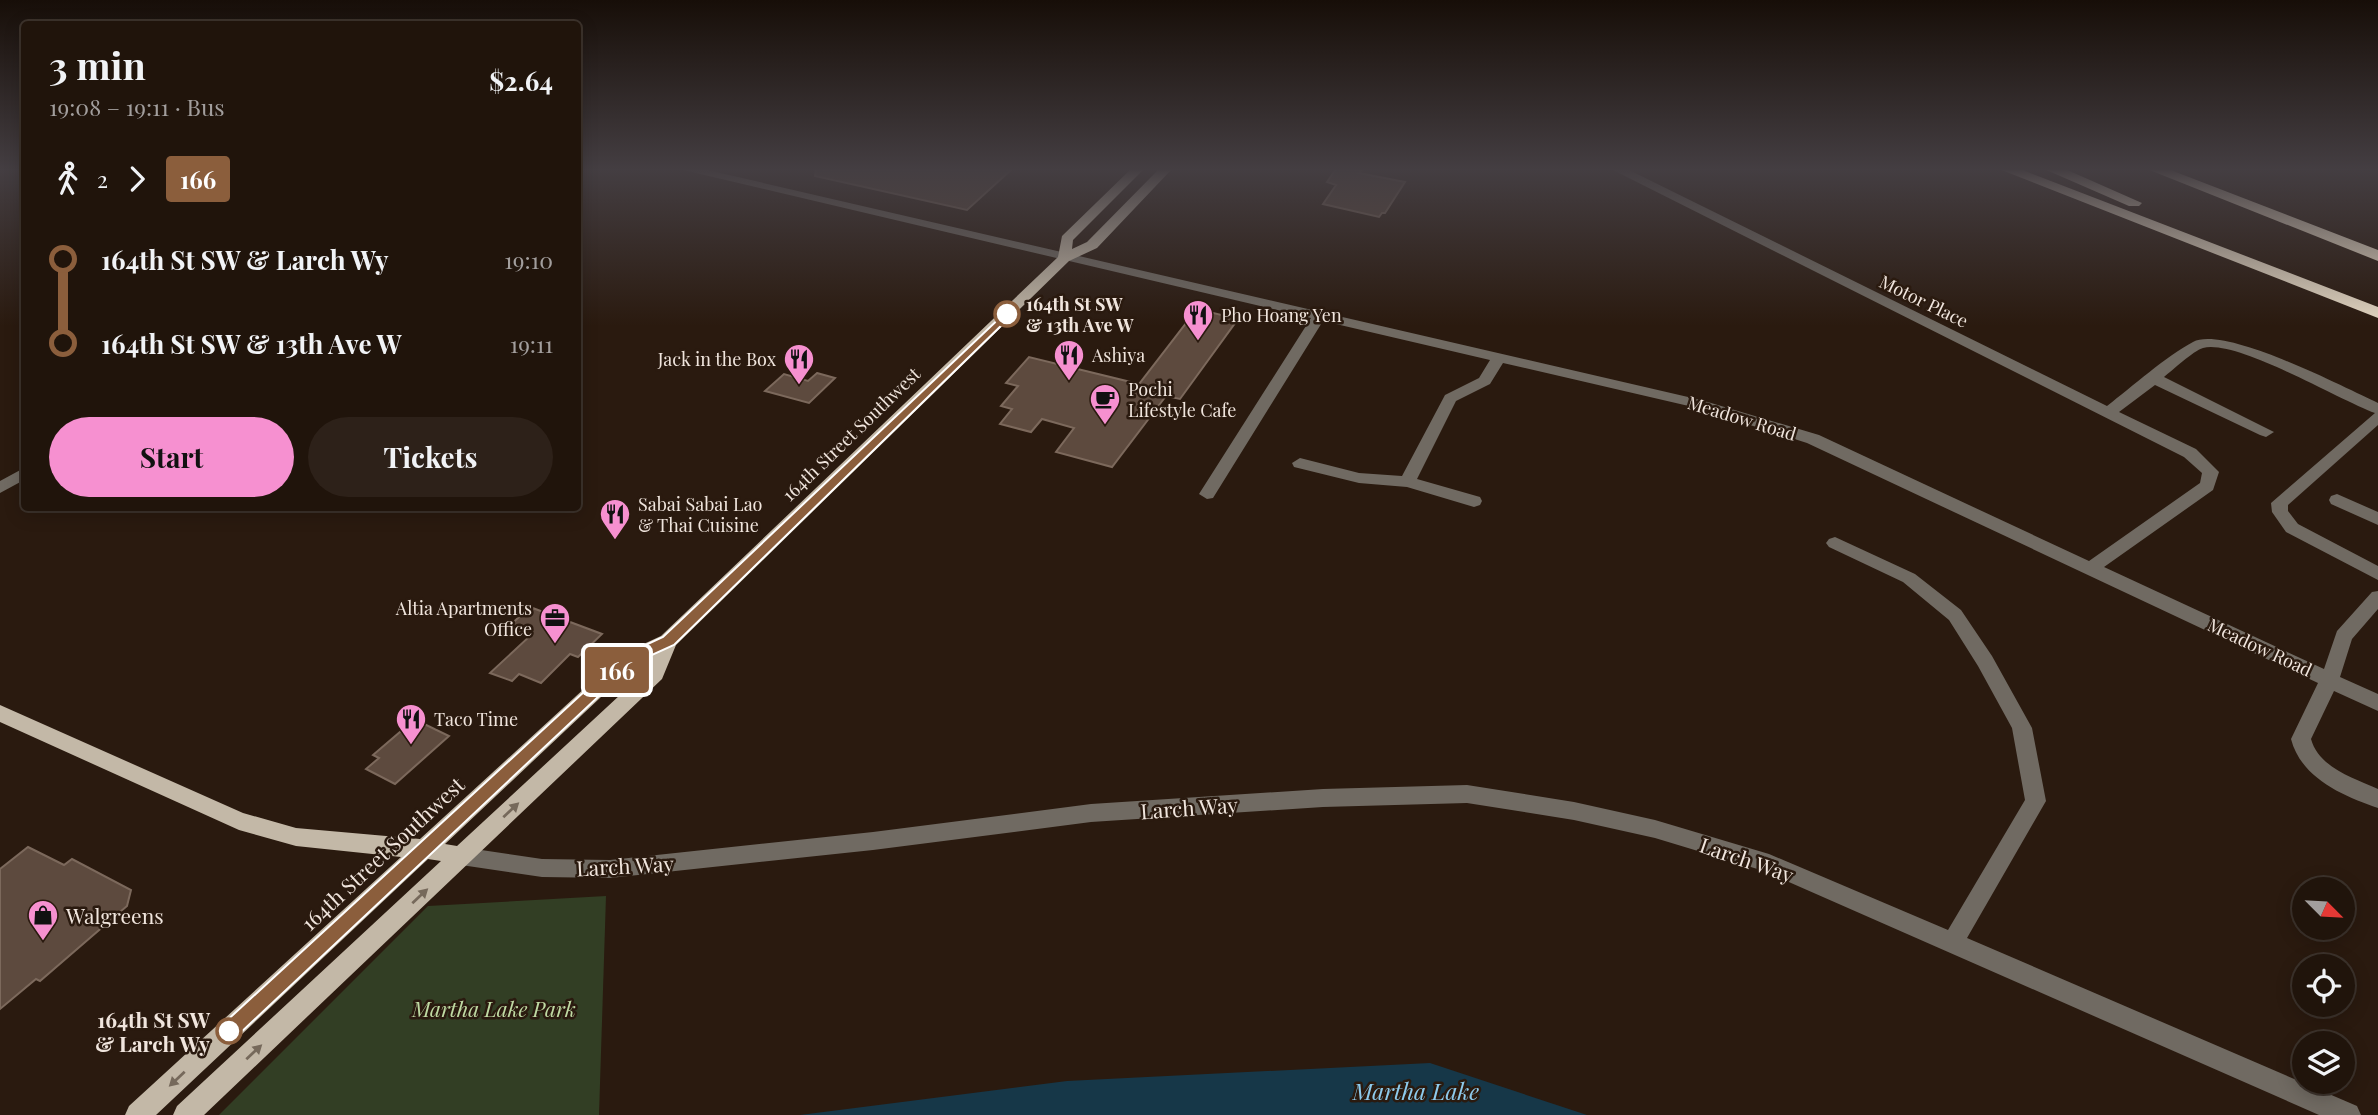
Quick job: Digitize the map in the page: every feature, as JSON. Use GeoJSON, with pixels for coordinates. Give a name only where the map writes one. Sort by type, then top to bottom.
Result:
{"type":"FeatureCollection","features":[{"type":"Feature","properties":{"kind":"highway"},"geometry":{"type":"LineString","coordinates":[[2142,221],[2378,313]]}},
{"type":"Feature","properties":{"kind":"highway"},"geometry":{"type":"LineString","coordinates":[[2181,221],[2378,300]]}},
{"type":"Feature","properties":{"kind":"highway"},"geometry":{"type":"LineString","coordinates":[[2288,221],[2378,256]]}},
{"type":"Feature","properties":{"kind":"main road","name":"164th Street Southwest"},"geometry":{"type":"LineString","coordinates":[[1064,258],[1067,239],[1085,221]]}},
{"type":"Feature","properties":{"kind":"main road","name":"164th Street Southwest"},"geometry":{"type":"LineString","coordinates":[[138,1115],[629,659],[668,641],[1064,258],[1092,244],[1115,221]]}},
{"type":"Feature","properties":{"kind":"main road","name":"164th Street Southwest"},"geometry":{"type":"LineString","coordinates":[[186,1115],[655,674],[668,641]]}},
{"type":"Feature","properties":{"kind":"main road","name":"Larch Way"},"geometry":{"type":"LineString","coordinates":[[0,713],[239,821],[318,840],[424,849],[461,856]]}},
{"type":"Feature","properties":{"kind":"street","name":"Meadow Road"},"geometry":{"type":"LineString","coordinates":[[907,221],[1696,403],[1780,427],[2378,703]]}},
{"type":"Feature","properties":{"kind":"street","name":"Motor Place"},"geometry":{"type":"LineString","coordinates":[[1721,221],[2190,453],[2211,472],[2207,486],[2090,569]]}},
{"type":"Feature","properties":{"kind":"street"},"geometry":{"type":"LineString","coordinates":[[1207,494],[1319,316]]}},
{"type":"Feature","properties":{"kind":"street"},"geometry":{"type":"LineString","coordinates":[[2107,413],[2199,344],[2211,342],[2242,348],[2378,409]]}},
{"type":"Feature","properties":{"kind":"street"},"geometry":{"type":"LineString","coordinates":[[1407,482],[1450,398],[1485,381],[1499,357]]}},
{"type":"Feature","properties":{"kind":"street"},"geometry":{"type":"LineString","coordinates":[[2153,378],[2266,432]]}},
{"type":"Feature","properties":{"kind":"street"},"geometry":{"type":"LineString","coordinates":[[2378,418],[2279,503],[2280,512],[2291,528],[2378,574]]}},
{"type":"Feature","properties":{"kind":"street"},"geometry":{"type":"LineString","coordinates":[[1300,463],[1359,478],[1407,482],[1474,501]]}},
{"type":"Feature","properties":{"kind":"street"},"geometry":{"type":"LineString","coordinates":[[0,488],[21,475]]}},
{"type":"Feature","properties":{"kind":"street"},"geometry":{"type":"LineString","coordinates":[[2337,500],[2378,519]]}},
{"type":"Feature","properties":{"kind":"street"},"geometry":{"type":"LineString","coordinates":[[1835,543],[1909,578],[1955,615],[1985,661],[2022,728],[2036,801],[1953,942]]}},
{"type":"Feature","properties":{"kind":"street"},"geometry":{"type":"LineString","coordinates":[[2378,597],[2344,636],[2330,679],[2301,739],[2307,756],[2325,772],[2378,799]]}},
{"type":"Feature","properties":{"kind":"street","name":"Larch Way"},"geometry":{"type":"LineString","coordinates":[[461,856],[542,868],[610,869],[873,841],[1091,813],[1323,798],[1467,794],[1573,811],[1654,830],[1769,863],[2347,1115]]}},
{"type":"Feature","properties":{"kind":"green space","name":"Martha Lake Park"},"geometry":{"type":"Polygon","coordinates":[[[606,896],[599,1115],[219,1115],[428,906],[606,896]]]}},
{"type":"Feature","properties":{"kind":"water","name":"Martha Lake"},"geometry":{"type":"Polygon","coordinates":[[[1430,1063],[1587,1115],[800,1115],[1067,1081],[1430,1063]]]}},
{"type":"Feature","properties":{"kind":"building"},"geometry":{"type":"Polygon","coordinates":[[[1197,309],[1238,319],[1180,399],[1166,396],[1112,467],[1056,452],[1074,428],[1042,419],[1031,432],[1000,424],[1012,409],[1001,406],[1018,386],[1006,383],[1029,357],[1139,384],[1197,309]]]}},
{"type":"Feature","properties":{"kind":"building","name":"Jack in the Box"},"geometry":{"type":"Polygon","coordinates":[[[817,373],[835,378],[809,403],[765,391],[784,374],[808,381],[817,373]]]}},
{"type":"Feature","properties":{"kind":"building","name":"Altia Apartments Office"},"geometry":{"type":"Polygon","coordinates":[[[530,607],[602,634],[578,657],[570,654],[541,683],[519,674],[512,681],[490,673],[530,636],[507,628],[530,607]]]}},
{"type":"Feature","properties":{"kind":"building","name":"Taco Time"},"geometry":{"type":"Polygon","coordinates":[[[420,722],[449,736],[395,784],[366,769],[379,758],[373,755],[407,726],[412,728],[420,722]]]}},
{"type":"Feature","properties":{"kind":"building","name":"Walgreens"},"geometry":{"type":"Polygon","coordinates":[[[28,847],[64,865],[72,859],[131,890],[127,906],[40,981],[36,979],[0,1009],[0,869],[28,847]]]}},
{"type":"Feature","properties":{"kind":"bus line","name":"166"},"geometry":{"type":"LineString","coordinates":[[229,1031],[629,659],[668,641],[1007,314]]}},
{"type":"Feature","properties":{"kind":"place","name":"164th St SW & 13th Ave W"},"geometry":{"type":"Point","coordinates":[1007,314]}},
{"type":"Feature","properties":{"kind":"place","name":"Pho Hoang Yen"},"geometry":{"type":"Point","coordinates":[1198,342]}},
{"type":"Feature","properties":{"kind":"place","name":"Ashiya"},"geometry":{"type":"Point","coordinates":[1069,382]}},
{"type":"Feature","properties":{"kind":"place","name":"Jack in the Box"},"geometry":{"type":"Point","coordinates":[799,386]}},
{"type":"Feature","properties":{"kind":"place","name":"Pochi Lifestyle Cafe"},"geometry":{"type":"Point","coordinates":[1105,426]}},
{"type":"Feature","properties":{"kind":"place","name":"Sabai Sabai Lao & Thai Cuisine"},"geometry":{"type":"Point","coordinates":[615,541]}},
{"type":"Feature","properties":{"kind":"place","name":"Altia Apartments Office"},"geometry":{"type":"Point","coordinates":[555,645]}},
{"type":"Feature","properties":{"kind":"place","name":"Taco Time"},"geometry":{"type":"Point","coordinates":[411,746]}},
{"type":"Feature","properties":{"kind":"place","name":"Walgreens"},"geometry":{"type":"Point","coordinates":[43,942]}},
{"type":"Feature","properties":{"kind":"place","name":"164th St SW & Larch Wy"},"geometry":{"type":"Point","coordinates":[229,1031]}}]}
